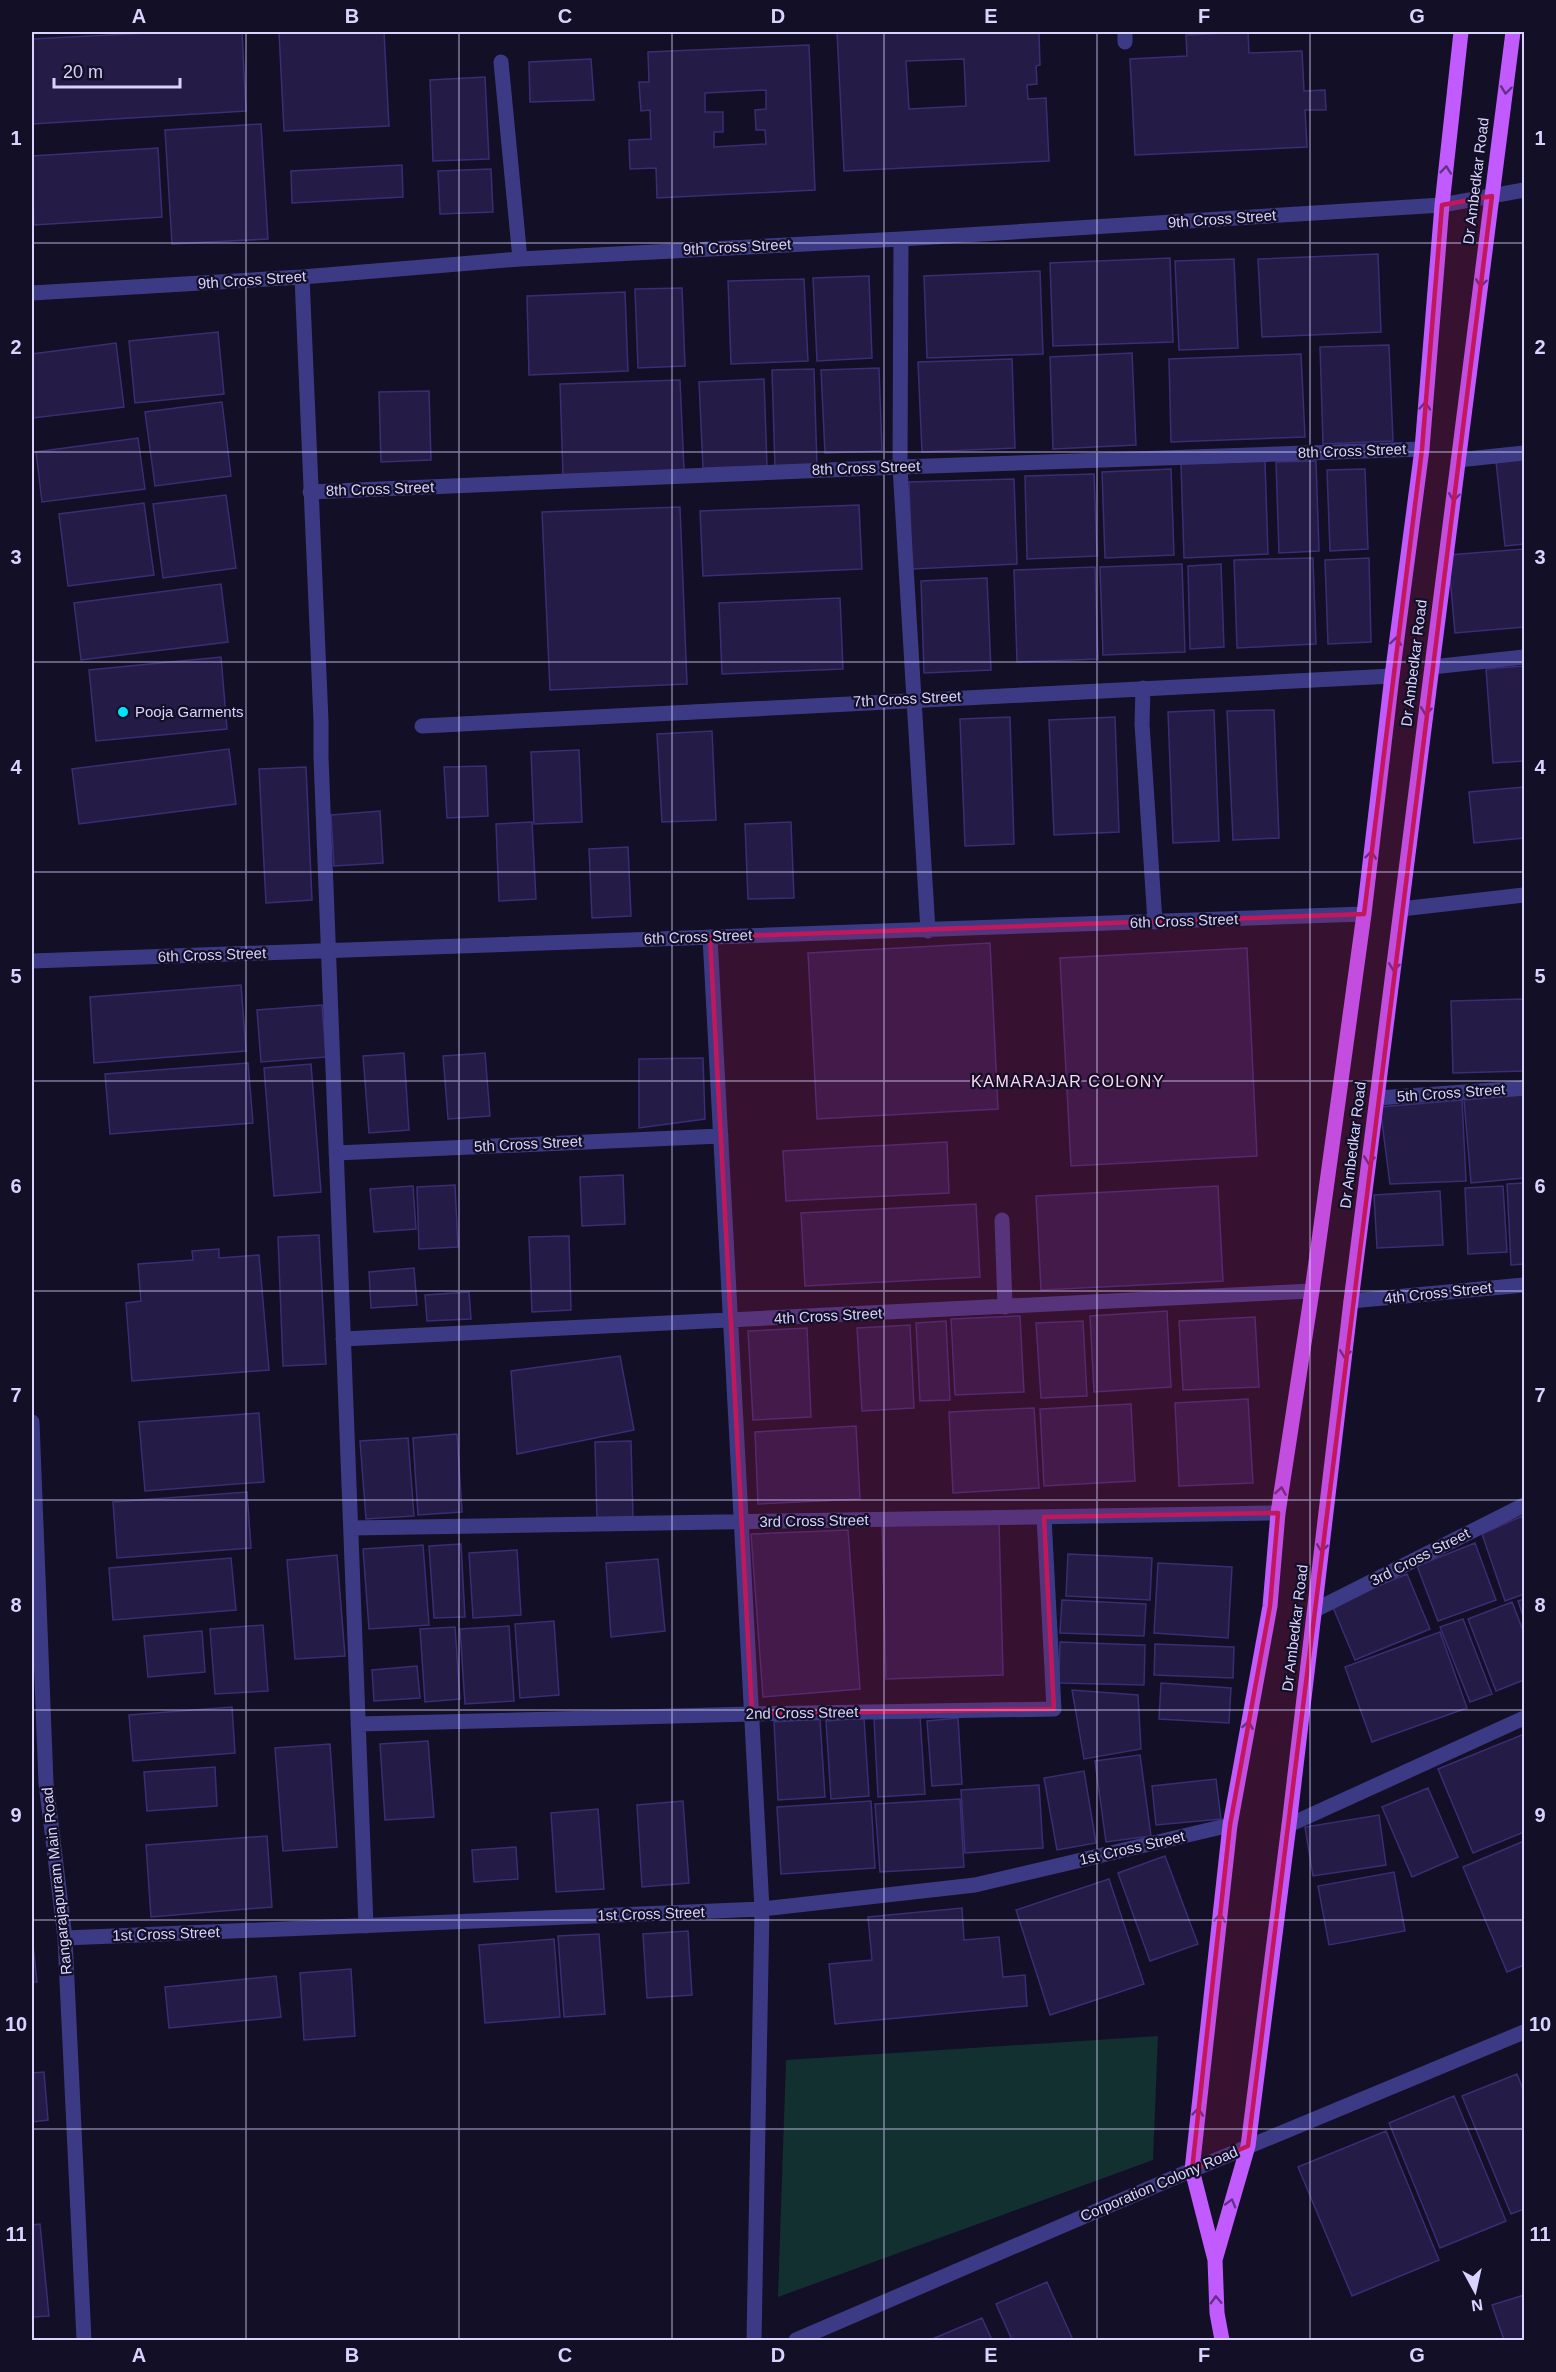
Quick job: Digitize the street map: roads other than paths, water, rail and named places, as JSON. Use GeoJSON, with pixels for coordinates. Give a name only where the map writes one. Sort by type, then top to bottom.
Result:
{"type":"FeatureCollection","features":[{"type":"Feature","properties":{"kind":"main road","name":"Dr Ambedkar Road"},"geometry":{"type":"LineString","coordinates":[[1222,2340],[1217,2313],[1215,2260],[1192,2170],[1230,1825],[1270,1606],[1278,1513],[1312,1291],[1364,914],[1422,449],[1442,205],[1461,32]]}},
{"type":"Feature","properties":{"kind":"main road","name":"Dr Ambedkar Road"},"geometry":{"type":"LineString","coordinates":[[1215,2260],[1248,2146],[1289,1825],[1351,1301],[1513,32]]}},
{"type":"Feature","properties":{"kind":"street"},"geometry":{"type":"LineString","coordinates":[[501,62],[520,259]]}},
{"type":"Feature","properties":{"kind":"street","name":"9th Cross Street"},"geometry":{"type":"LineString","coordinates":[[32,293],[302,277],[520,259],[901,239],[1442,205],[1524,190]]}},
{"type":"Feature","properties":{"kind":"street"},"geometry":{"type":"LineString","coordinates":[[901,239],[900,466],[928,931]]}},
{"type":"Feature","properties":{"kind":"street"},"geometry":{"type":"LineString","coordinates":[[302,277],[366,1926]]}},
{"type":"Feature","properties":{"kind":"street","name":"8th Cross Street"},"geometry":{"type":"LineString","coordinates":[[310,492],[900,466],[1422,449]]}},
{"type":"Feature","properties":{"kind":"street"},"geometry":{"type":"LineString","coordinates":[[1458,460],[1524,453]]}},
{"type":"Feature","properties":{"kind":"street"},"geometry":{"type":"LineString","coordinates":[[1432,667],[1524,657]]}},
{"type":"Feature","properties":{"kind":"street","name":"7th Cross Street"},"geometry":{"type":"LineString","coordinates":[[422,726],[1143,687],[1392,676]]}},
{"type":"Feature","properties":{"kind":"street"},"geometry":{"type":"LineString","coordinates":[[1143,687],[1142,724],[1155,922]]}},
{"type":"Feature","properties":{"kind":"street"},"geometry":{"type":"LineString","coordinates":[[1401,909],[1524,895]]}},
{"type":"Feature","properties":{"kind":"street","name":"6th Cross Street"},"geometry":{"type":"LineString","coordinates":[[32,961],[1364,914]]}},
{"type":"Feature","properties":{"kind":"street"},"geometry":{"type":"LineString","coordinates":[[710,937],[762,1909],[754,2340]]}},
{"type":"Feature","properties":{"kind":"street","name":"5th Cross Street"},"geometry":{"type":"LineString","coordinates":[[1377,1098],[1524,1088]]}},
{"type":"Feature","properties":{"kind":"street","name":"5th Cross Street"},"geometry":{"type":"LineString","coordinates":[[336,1153],[721,1136]]}},
{"type":"Feature","properties":{"kind":"street"},"geometry":{"type":"LineString","coordinates":[[1002,1220],[1005,1307]]}},
{"type":"Feature","properties":{"kind":"street","name":"4th Cross Street"},"geometry":{"type":"LineString","coordinates":[[1351,1301],[1524,1285]]}},
{"type":"Feature","properties":{"kind":"street","name":"4th Cross Street"},"geometry":{"type":"LineString","coordinates":[[343,1339],[730,1322],[1312,1291]]}},
{"type":"Feature","properties":{"kind":"street","name":"Rangarajapuram Main Road"},"geometry":{"type":"LineString","coordinates":[[32,1422],[39,1784],[65,1938],[84,2340]]}},
{"type":"Feature","properties":{"kind":"street","name":"3rd Cross Street"},"geometry":{"type":"LineString","coordinates":[[1315,1610],[1524,1505]]}},
{"type":"Feature","properties":{"kind":"street","name":"3rd Cross Street"},"geometry":{"type":"LineString","coordinates":[[351,1528],[1278,1513]]}},
{"type":"Feature","properties":{"kind":"street","name":"2nd Cross Street"},"geometry":{"type":"LineString","coordinates":[[358,1724],[1054,1709],[1044,1517]]}},
{"type":"Feature","properties":{"kind":"street"},"geometry":{"type":"LineString","coordinates":[[1289,1825],[1524,1718]]}},
{"type":"Feature","properties":{"kind":"street","name":"1st Cross Street"},"geometry":{"type":"LineString","coordinates":[[65,1938],[762,1909],[975,1885],[1230,1825]]}},
{"type":"Feature","properties":{"kind":"street","name":"Corporation Colony Road"},"geometry":{"type":"LineString","coordinates":[[796,2340],[1248,2146],[1524,2032]]}},
{"type":"Feature","properties":{"kind":"place","name":"Pooja Garments"},"geometry":{"type":"Point","coordinates":[123,712]}},
{"type":"Feature","properties":{"kind":"district","name":"KAMARAJAR COLONY"},"geometry":{"type":"Point","coordinates":[1068,1081]}}]}
